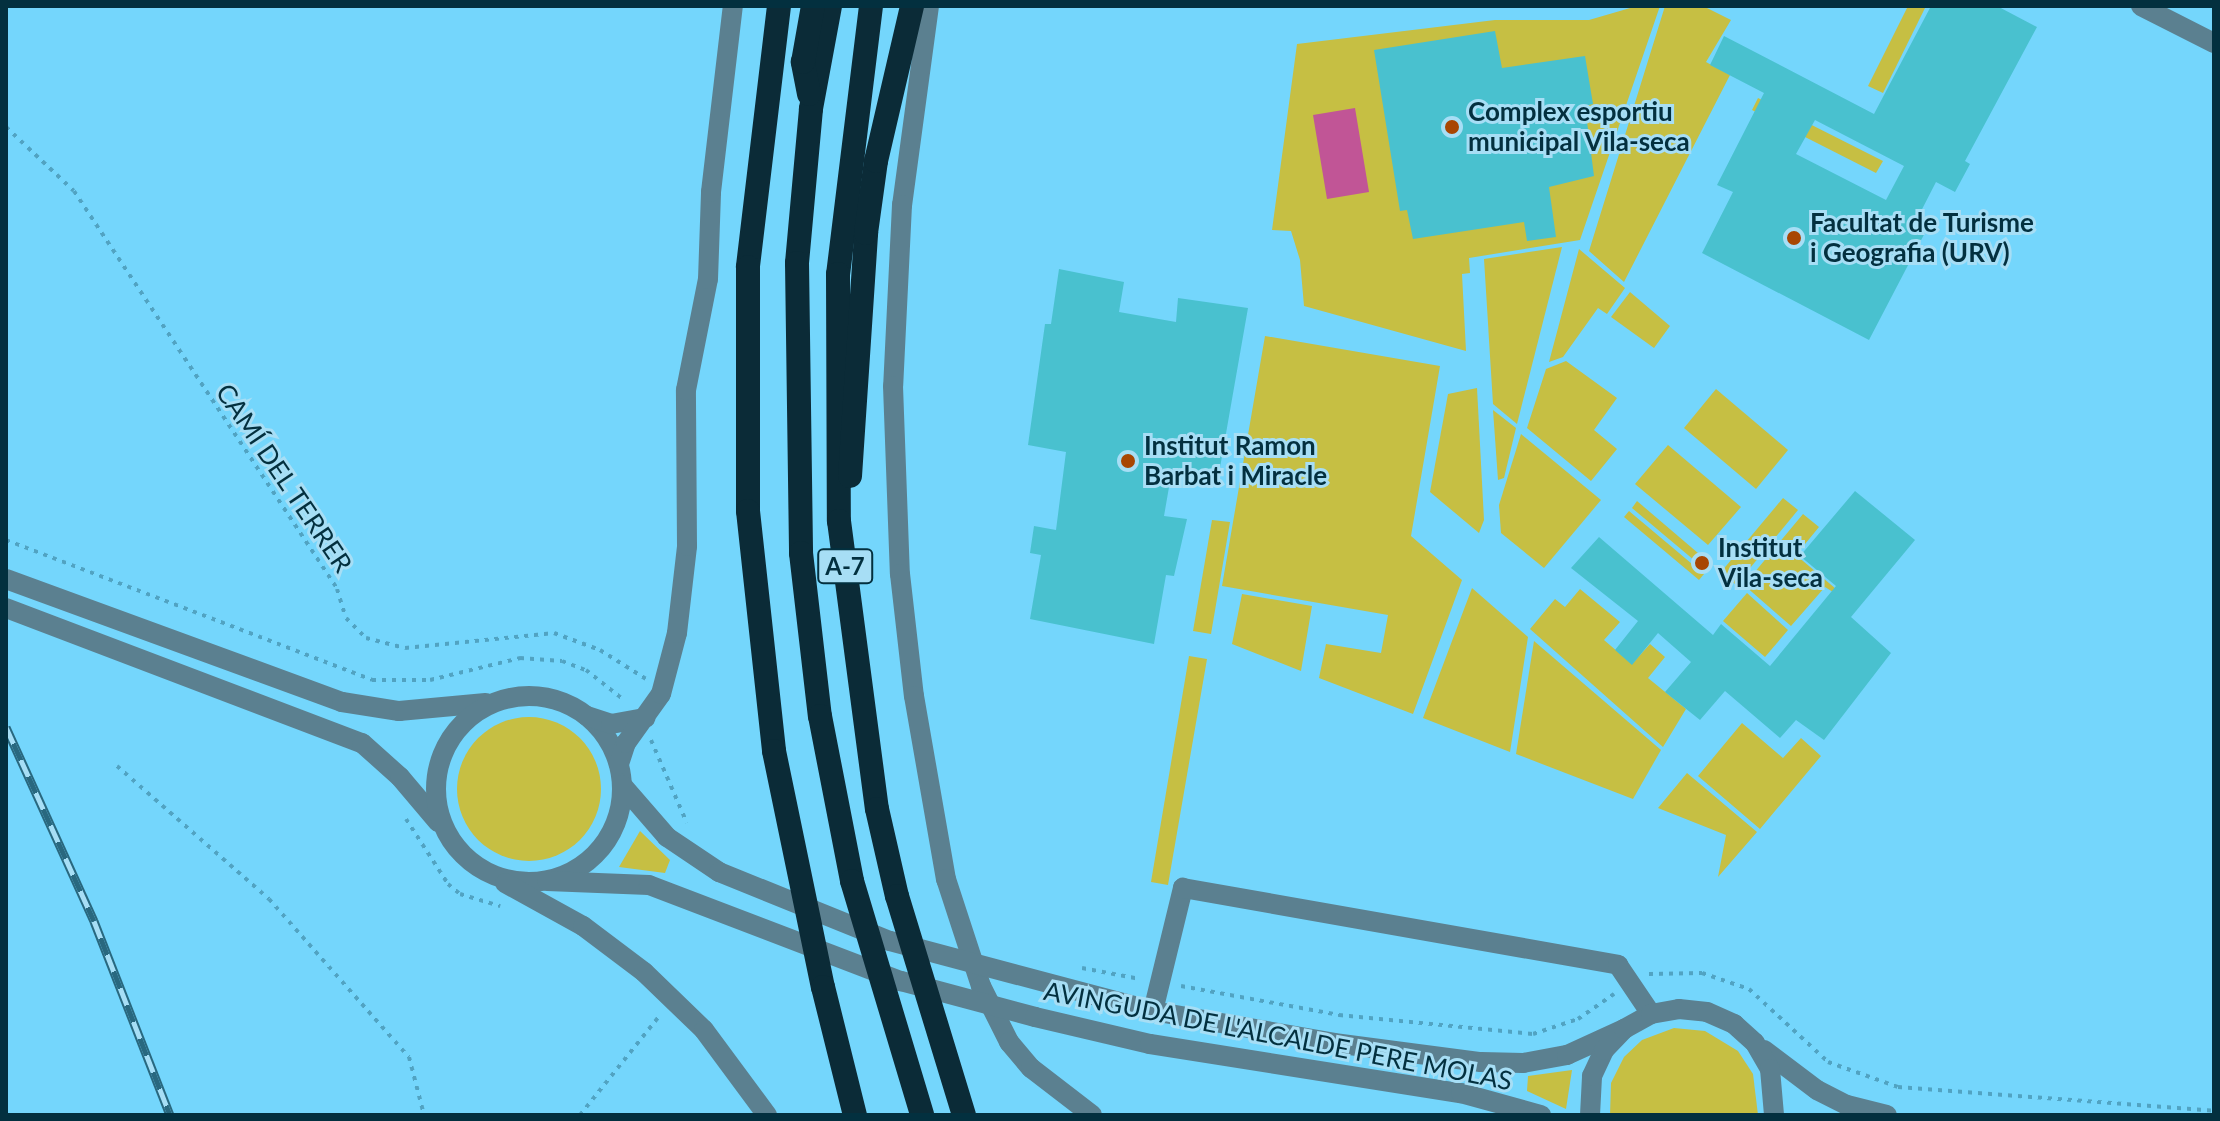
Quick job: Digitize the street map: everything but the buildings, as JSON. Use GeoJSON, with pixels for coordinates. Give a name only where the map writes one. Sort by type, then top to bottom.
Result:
{"type":"FeatureCollection","features":[{"type":"Feature","properties":{"kind":"highway"},"geometry":{"type":"LineString","coordinates":[[779,6],[748,267],[748,511],[774,751],[855,1115]]}},
{"type":"Feature","properties":{"kind":"highway"},"geometry":{"type":"LineString","coordinates":[[811,109],[803,62],[813,6]]}},
{"type":"Feature","properties":{"kind":"highway","name":"A-7"},"geometry":{"type":"LineString","coordinates":[[830,6],[811,109],[797,263],[795,387],[809,634],[852,881],[922,1115]]}},
{"type":"Feature","properties":{"kind":"highway","name":"A-7"},"geometry":{"type":"LineString","coordinates":[[871,6],[838,274],[839,521],[877,809],[901,910],[964,1115]]}},
{"type":"Feature","properties":{"kind":"highway"},"geometry":{"type":"LineString","coordinates":[[839,521],[851,472],[860,294],[876,161],[912,6]]}},
{"type":"Feature","properties":{"kind":"street"},"geometry":{"type":"LineString","coordinates":[[619,764],[626,743],[661,694],[677,633],[687,546],[686,390],[708,279],[711,192],[733,6]]}},
{"type":"Feature","properties":{"kind":"street"},"geometry":{"type":"LineString","coordinates":[[929,6],[903,192],[893,386],[900,574],[914,696],[946,879],[981,986],[1009,1042],[1031,1068],[1092,1115]]}},
{"type":"Feature","properties":{"kind":"street"},"geometry":{"type":"LineString","coordinates":[[2141,6],[2214,43]]}},
{"type":"Feature","properties":{"kind":"street"},"geometry":{"type":"LineString","coordinates":[[6,579],[342,702],[399,711],[535,696],[611,724],[645,718]]}},
{"type":"Feature","properties":{"kind":"street"},"geometry":{"type":"LineString","coordinates":[[6,608],[362,743],[400,777],[469,861],[583,926],[673,999],[732,1063],[767,1115]]}},
{"type":"Feature","properties":{"kind":"street"},"geometry":{"type":"LineString","coordinates":[[446,832],[437,807],[442,755],[456,732],[498,701]]}},
{"type":"Feature","properties":{"kind":"street"},"geometry":{"type":"LineString","coordinates":[[484,871],[526,883],[547,881],[568,874],[602,847],[621,807],[622,785],[619,764],[607,738],[587,716]]}},
{"type":"Feature","properties":{"kind":"street","name":"AVINGUDA DE L'ALCALDE PERE MOLAS"},"geometry":{"type":"LineString","coordinates":[[622,785],[684,852],[763,891],[890,941],[1012,976],[1153,1011],[1334,1043],[1481,1062],[1523,1063],[1567,1055],[1651,1014]]}},
{"type":"Feature","properties":{"kind":"street","name":"AVINGUDA DE L'ALCALDE PERE MOLAS"},"geometry":{"type":"LineString","coordinates":[[547,881],[649,885],[901,981],[1035,1017],[1166,1047],[1461,1093],[1541,1115]]}},
{"type":"Feature","properties":{"kind":"street"},"geometry":{"type":"LineString","coordinates":[[1153,1011],[1183,888],[1618,965],[1651,1014],[1679,1009],[1707,1012],[1734,1024],[1817,1090],[1847,1105],[1887,1115]]}},
{"type":"Feature","properties":{"kind":"street"},"geometry":{"type":"LineString","coordinates":[[1590,1115],[1592,1076],[1604,1050],[1624,1029]]}},
{"type":"Feature","properties":{"kind":"street"},"geometry":{"type":"LineString","coordinates":[[1755,1043],[1770,1069],[1774,1115]]}},
{"type":"Feature","properties":{"kind":"path","name":"CAMÍ DEL TERRER"},"geometry":{"type":"LineString","coordinates":[[6,127],[74,191],[337,589],[346,618],[366,638],[417,647],[554,633],[638,671],[661,694]]}},
{"type":"Feature","properties":{"kind":"path"},"geometry":{"type":"LineString","coordinates":[[6,540],[372,680],[399,680]]}},
{"type":"Feature","properties":{"kind":"path"},"geometry":{"type":"LineString","coordinates":[[117,766],[269,899],[409,1057],[424,1115]]}},
{"type":"Feature","properties":{"kind":"path"},"geometry":{"type":"LineString","coordinates":[[580,1115],[673,999]]}},
{"type":"Feature","properties":{"kind":"path"},"geometry":{"type":"LineString","coordinates":[[2197,1112],[2214,1111]]}},
{"type":"Feature","properties":{"kind":"shaded area","name":"Complex esportiu municipal Vila-seca"},"geometry":{"type":"Polygon","coordinates":[[[1637,6],[1660,6],[1580,240],[1469,258],[1470,273],[1462,274],[1466,351],[1304,306],[1300,260],[1291,231],[1272,230],[1297,44],[1495,20],[1589,20],[1637,6]]]}},
{"type":"Feature","properties":{"kind":"shaded area"},"geometry":{"type":"Polygon","coordinates":[[[1665,6],[1703,6],[1731,20],[1706,62],[1730,75],[1624,282],[1589,251],[1665,6]]]}},
{"type":"Feature","properties":{"kind":"shaded area"},"geometry":{"type":"Polygon","coordinates":[[[1908,6],[1926,6],[1883,93],[1868,86],[1908,6]]]}},
{"type":"Feature","properties":{"kind":"shaded area"},"geometry":{"type":"Polygon","coordinates":[[[1758,98],[1883,161],[1876,173],[1752,110],[1758,98]]]}},
{"type":"Feature","properties":{"kind":"shaded area"},"geometry":{"type":"Polygon","coordinates":[[[1355,108],[1369,192],[1327,199],[1313,115],[1355,108]]]}},
{"type":"Feature","properties":{"kind":"shaded area"},"geometry":{"type":"Polygon","coordinates":[[[1562,247],[1517,424],[1493,404],[1484,259],[1562,247]]]}},
{"type":"Feature","properties":{"kind":"shaded area"},"geometry":{"type":"Polygon","coordinates":[[[1579,249],[1625,288],[1607,314],[1598,308],[1563,357],[1549,362],[1579,249]]]}},
{"type":"Feature","properties":{"kind":"shaded area"},"geometry":{"type":"Polygon","coordinates":[[[1630,292],[1670,326],[1654,348],[1611,317],[1630,292]]]}},
{"type":"Feature","properties":{"kind":"shaded area"},"geometry":{"type":"Polygon","coordinates":[[[1265,336],[1440,366],[1411,536],[1462,580],[1413,714],[1319,678],[1326,644],[1381,653],[1388,615],[1222,586],[1265,336]]]}},
{"type":"Feature","properties":{"kind":"shaded area"},"geometry":{"type":"Polygon","coordinates":[[[1566,361],[1617,398],[1594,430],[1617,449],[1591,481],[1527,428],[1546,369],[1566,361]]]}},
{"type":"Feature","properties":{"kind":"shaded area"},"geometry":{"type":"Polygon","coordinates":[[[1477,388],[1484,520],[1479,533],[1430,492],[1448,394],[1477,388]]]}},
{"type":"Feature","properties":{"kind":"shaded area"},"geometry":{"type":"Polygon","coordinates":[[[1716,389],[1788,450],[1756,489],[1684,428],[1716,389]]]}},
{"type":"Feature","properties":{"kind":"shaded area"},"geometry":{"type":"Polygon","coordinates":[[[1493,410],[1516,428],[1504,478],[1498,480],[1493,410]]]}},
{"type":"Feature","properties":{"kind":"shaded area"},"geometry":{"type":"Polygon","coordinates":[[[1521,434],[1601,500],[1544,568],[1501,533],[1499,505],[1521,434]]]}},
{"type":"Feature","properties":{"kind":"shaded area"},"geometry":{"type":"Polygon","coordinates":[[[1668,445],[1741,507],[1708,545],[1635,484],[1668,445]]]}},
{"type":"Feature","properties":{"kind":"shaded area"},"geometry":{"type":"Polygon","coordinates":[[[1783,498],[1798,510],[1736,585],[1721,572],[1783,498]]]}},
{"type":"Feature","properties":{"kind":"shaded area"},"geometry":{"type":"Polygon","coordinates":[[[1637,501],[1712,565],[1707,571],[1632,508],[1637,501]]]}},
{"type":"Feature","properties":{"kind":"shaded area"},"geometry":{"type":"Polygon","coordinates":[[[1629,511],[1704,574],[1699,580],[1624,517],[1629,511]]]}},
{"type":"Feature","properties":{"kind":"shaded area"},"geometry":{"type":"Polygon","coordinates":[[[1803,514],[1819,527],[1796,555],[1836,589],[1833,592],[1825,587],[1791,626],[1744,585],[1803,514]]]}},
{"type":"Feature","properties":{"kind":"shaded area"},"geometry":{"type":"Polygon","coordinates":[[[1212,520],[1230,522],[1211,634],[1193,631],[1212,520]]]}},
{"type":"Feature","properties":{"kind":"shaded area"},"geometry":{"type":"Polygon","coordinates":[[[1472,588],[1528,637],[1510,752],[1423,718],[1472,588]]]}},
{"type":"Feature","properties":{"kind":"shaded area"},"geometry":{"type":"Polygon","coordinates":[[[1580,589],[1620,622],[1604,640],[1632,664],[1650,644],[1665,657],[1648,678],[1686,709],[1663,747],[1530,629],[1555,599],[1565,607],[1580,589]]]}},
{"type":"Feature","properties":{"kind":"shaded area"},"geometry":{"type":"Polygon","coordinates":[[[1747,593],[1788,630],[1765,657],[1723,621],[1747,593]]]}},
{"type":"Feature","properties":{"kind":"shaded area"},"geometry":{"type":"Polygon","coordinates":[[[1242,594],[1312,606],[1301,671],[1232,644],[1242,594]]]}},
{"type":"Feature","properties":{"kind":"shaded area"},"geometry":{"type":"Polygon","coordinates":[[[1534,641],[1661,750],[1633,799],[1516,754],[1534,641]]]}},
{"type":"Feature","properties":{"kind":"shaded area"},"geometry":{"type":"Polygon","coordinates":[[[1189,656],[1207,659],[1168,885],[1151,882],[1189,656]]]}},
{"type":"Feature","properties":{"kind":"shaded area"},"geometry":{"type":"Polygon","coordinates":[[[529,717],[557,722],[580,738],[596,761],[601,789],[596,817],[580,840],[557,856],[529,861],[501,856],[478,840],[462,817],[457,789],[462,761],[478,738],[501,722],[529,717]]]}},
{"type":"Feature","properties":{"kind":"shaded area"},"geometry":{"type":"Polygon","coordinates":[[[1742,723],[1783,758],[1801,738],[1821,756],[1760,829],[1698,776],[1742,723]]]}},
{"type":"Feature","properties":{"kind":"shaded area"},"geometry":{"type":"Polygon","coordinates":[[[1687,773],[1757,832],[1718,877],[1726,835],[1658,808],[1687,773]]]}},
{"type":"Feature","properties":{"kind":"shaded area"},"geometry":{"type":"Polygon","coordinates":[[[640,831],[670,860],[665,873],[619,867],[640,831]]]}},
{"type":"Feature","properties":{"kind":"shaded area"},"geometry":{"type":"Polygon","coordinates":[[[1674,1028],[1705,1031],[1738,1051],[1753,1074],[1758,1115],[1610,1115],[1611,1083],[1624,1057],[1642,1040],[1674,1028]]]}},
{"type":"Feature","properties":{"kind":"shaded area"},"geometry":{"type":"Polygon","coordinates":[[[1572,1070],[1566,1109],[1527,1091],[1528,1076],[1572,1070]]]}},
{"type":"Feature","properties":{"kind":"railway"},"geometry":{"type":"LineString","coordinates":[[6,727],[94,921],[170,1115]]}},
{"type":"Feature","properties":{"kind":"place","name":"Complex esportiu municipal Vila-seca"},"geometry":{"type":"Point","coordinates":[1452,127]}},
{"type":"Feature","properties":{"kind":"place","name":"Facultat de Turisme i Geografia (URV)"},"geometry":{"type":"Point","coordinates":[1794,238]}},
{"type":"Feature","properties":{"kind":"place","name":"Institut Ramon Barbat i Miracle"},"geometry":{"type":"Point","coordinates":[1128,461]}},
{"type":"Feature","properties":{"kind":"place","name":"Institut Vila-seca"},"geometry":{"type":"Point","coordinates":[1702,563]}}]}
